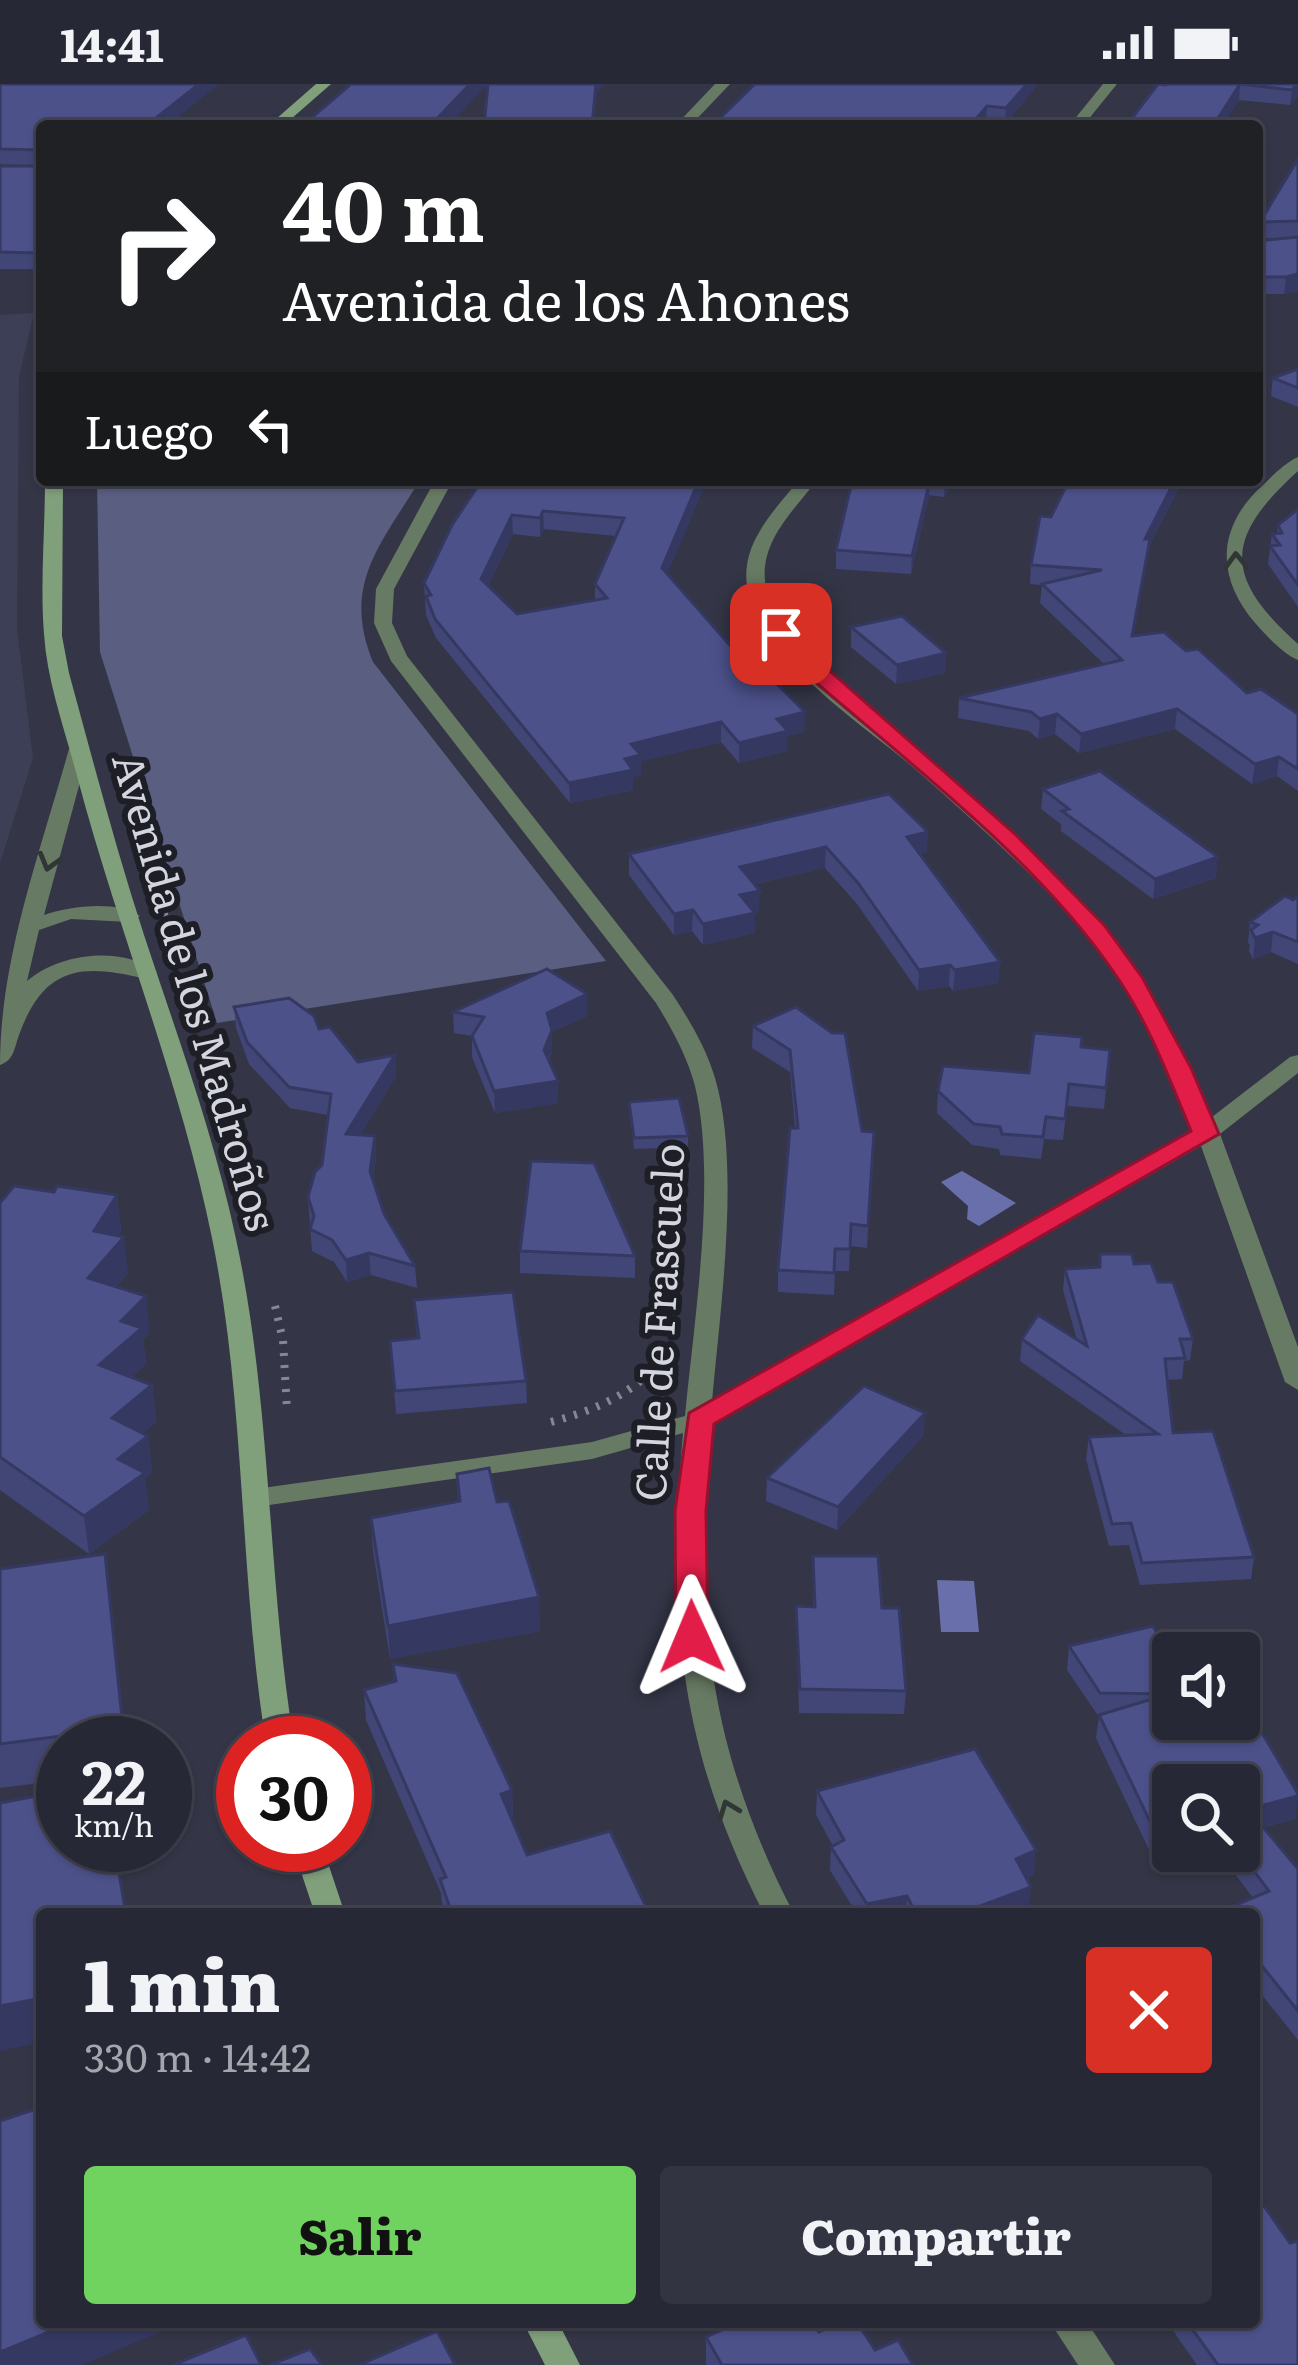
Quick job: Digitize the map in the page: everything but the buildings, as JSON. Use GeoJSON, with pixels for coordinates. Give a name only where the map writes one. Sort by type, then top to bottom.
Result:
{"type":"FeatureCollection","features":[{"type":"Feature","properties":{"kind":"street"},"geometry":{"type":"LineString","coordinates":[[282,120],[324,84]]}},
{"type":"Feature","properties":{"kind":"street"},"geometry":{"type":"LineString","coordinates":[[688,120],[723,84]]}},
{"type":"Feature","properties":{"kind":"street"},"geometry":{"type":"LineString","coordinates":[[1081,120],[1110,84]]}},
{"type":"Feature","properties":{"kind":"street"},"geometry":{"type":"LineString","coordinates":[[1298,462],[1250,509],[1235,540],[1234,575],[1250,608],[1298,653]]}},
{"type":"Feature","properties":{"kind":"street","name":"Avenida de los Madroños"},"geometry":{"type":"LineString","coordinates":[[53,486],[53,636],[79,749],[212,1180],[243,1347],[264,1663],[275,1716]]}},
{"type":"Feature","properties":{"kind":"street","name":"Calle de Frascuelo"},"geometry":{"type":"LineString","coordinates":[[441,486],[385,589],[383,623],[398,657],[628,948],[691,1040],[707,1090],[715,1138],[691,1532],[692,1637],[701,1722],[746,1855],[776,1908]]}},
{"type":"Feature","properties":{"kind":"street"},"geometry":{"type":"LineString","coordinates":[[803,486],[758,545],[754,582],[764,612],[798,657],[1006,839],[1096,932],[1130,977],[1178,1068],[1298,1382]]}},
{"type":"Feature","properties":{"kind":"street"},"geometry":{"type":"LineString","coordinates":[[0,1058],[15,1008],[17,973],[79,749]]}},
{"type":"Feature","properties":{"kind":"street"},"geometry":{"type":"LineString","coordinates":[[31,926],[69,914],[129,916]]}},
{"type":"Feature","properties":{"kind":"street"},"geometry":{"type":"LineString","coordinates":[[15,1008],[41,979],[79,962],[146,972]]}},
{"type":"Feature","properties":{"kind":"street"},"geometry":{"type":"LineString","coordinates":[[255,1498],[592,1450],[700,1420],[1205,1134],[1298,1063]]}},
{"type":"Feature","properties":{"kind":"street"},"geometry":{"type":"LineString","coordinates":[[316,1872],[329,1908]]}},
{"type":"Feature","properties":{"kind":"street"},"geometry":{"type":"LineString","coordinates":[[543,2328],[563,2365]]}},
{"type":"Feature","properties":{"kind":"street"},"geometry":{"type":"LineString","coordinates":[[1071,2328],[1098,2365]]}},
{"type":"Feature","properties":{"kind":"path"},"geometry":{"type":"LineString","coordinates":[[140,830],[172,937]]}},
{"type":"Feature","properties":{"kind":"path"},"geometry":{"type":"LineString","coordinates":[[273,1299],[283,1340],[286,1415]]}},
{"type":"Feature","properties":{"kind":"path"},"geometry":{"type":"LineString","coordinates":[[531,1424],[604,1407],[639,1386],[674,1342]]}},
{"type":"Feature","properties":{"kind":"shaded area"},"geometry":{"type":"Polygon","coordinates":[[[34,313],[19,376],[17,629],[33,758],[0,863],[0,315],[34,313]]]}},
{"type":"Feature","properties":{"kind":"shaded area"},"geometry":{"type":"Polygon","coordinates":[[[97,486],[416,486],[380,545],[364,587],[364,635],[373,662],[606,961],[217,1023],[100,652],[97,486]]]}},
{"type":"Feature","properties":{"kind":"shaded area"},"geometry":{"type":"Polygon","coordinates":[[[962,1171],[1016,1203],[979,1226],[967,1219],[968,1206],[941,1182],[962,1171]]]}},
{"type":"Feature","properties":{"kind":"shaded area"},"geometry":{"type":"Polygon","coordinates":[[[937,1580],[974,1581],[979,1632],[941,1632],[937,1580]]]}},
{"type":"Feature","properties":{"kind":"route"},"geometry":{"type":"LineString","coordinates":[[692,1637],[691,1511],[700,1420],[1205,1134],[1178,1068],[1130,977],[1096,932],[1006,839],[798,657],[781,634]]}}]}
